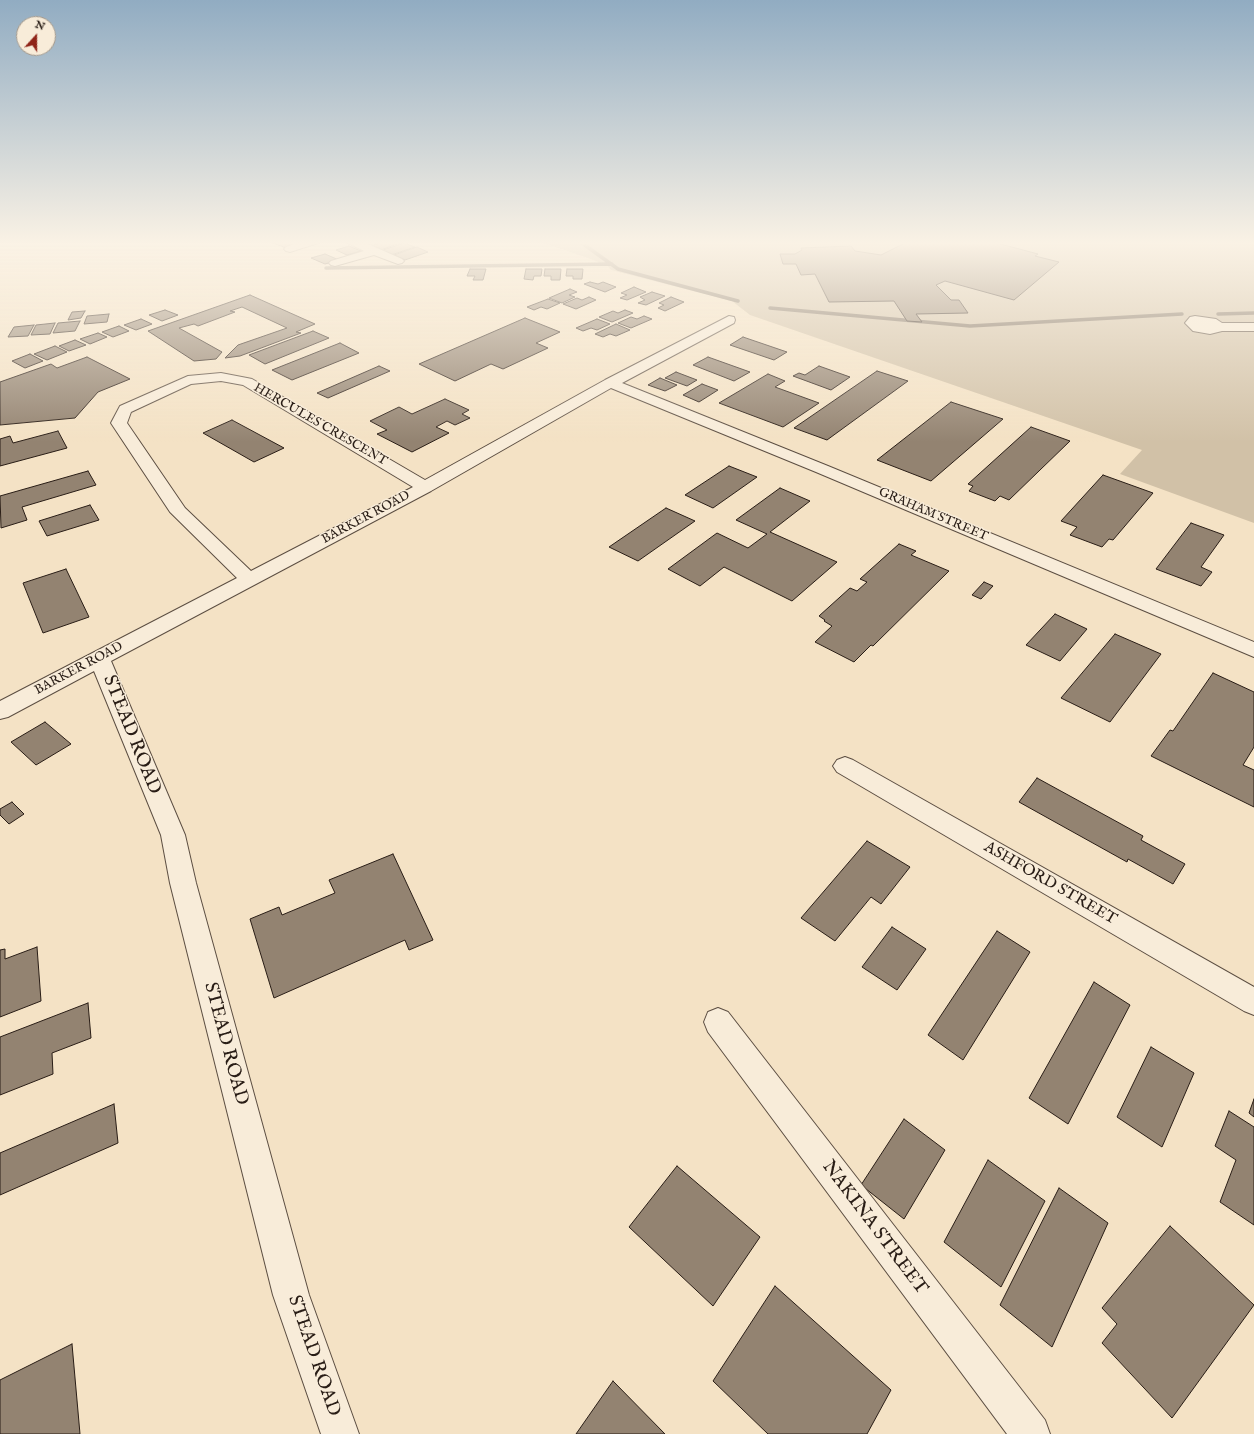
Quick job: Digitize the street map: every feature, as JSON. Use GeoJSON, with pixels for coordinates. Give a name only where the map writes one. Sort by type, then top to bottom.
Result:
{"type":"FeatureCollection","features":[{"type":"Feature","properties":{"kind":"street","name":"BARKER ROAD"},"geometry":{"type":"LineString","coordinates":[[0,711],[425,487],[610,383],[728,320]]}},
{"type":"Feature","properties":{"kind":"street"},"geometry":{"type":"LineString","coordinates":[[1218,326],[1254,327]]}},
{"type":"Feature","properties":{"kind":"street","name":"HERCULES CRESCENT"},"geometry":{"type":"LineString","coordinates":[[249,580],[179,512],[119,423],[125,409],[188,380],[221,378],[247,382],[425,487]]}},
{"type":"Feature","properties":{"kind":"street","name":"GRAHAM STREET"},"geometry":{"type":"LineString","coordinates":[[610,383],[906,504],[1254,650]]}},
{"type":"Feature","properties":{"kind":"street","name":"STEAD ROAD"},"geometry":{"type":"LineString","coordinates":[[99,658],[173,835],[183,883],[291,1295],[340,1434]]}},
{"type":"Feature","properties":{"kind":"street","name":"ASHFORD STREET"},"geometry":{"type":"LineString","coordinates":[[845,766],[1254,1002]]}},
{"type":"Feature","properties":{"kind":"street","name":"NAKINA STREET"},"geometry":{"type":"LineString","coordinates":[[718,1022],[1030,1434]]}},
{"type":"Feature","properties":{"kind":"shaded area"},"geometry":{"type":"Polygon","coordinates":[[[741,308],[1254,308],[1254,523],[1120,474],[1142,450],[750,315],[741,308]]]}},
{"type":"Feature","properties":{"kind":"building"},"geometry":{"type":"Polygon","coordinates":[[[213,308],[239,308],[230,311],[235,312],[198,326],[194,324],[179,328],[222,352],[216,359],[194,361],[148,331],[213,308]]]}},
{"type":"Feature","properties":{"kind":"building"},"geometry":{"type":"Polygon","coordinates":[[[244,308],[279,308],[315,324],[296,332],[301,333],[240,356],[225,358],[238,345],[287,328],[244,308]]]}},
{"type":"Feature","properties":{"kind":"building"},"geometry":{"type":"Polygon","coordinates":[[[529,308],[539,308],[534,310],[529,308]]]}},
{"type":"Feature","properties":{"kind":"building"},"geometry":{"type":"Polygon","coordinates":[[[658,308],[672,308],[665,311],[658,308]]]}},
{"type":"Feature","properties":{"kind":"building"},"geometry":{"type":"Polygon","coordinates":[[[898,308],[964,308],[968,313],[916,314],[922,322],[907,321],[898,308]]]}},
{"type":"Feature","properties":{"kind":"building"},"geometry":{"type":"Polygon","coordinates":[[[165,310],[178,315],[162,321],[149,315],[165,310]]]}},
{"type":"Feature","properties":{"kind":"building"},"geometry":{"type":"Polygon","coordinates":[[[625,310],[633,313],[612,322],[599,317],[613,311],[618,313],[625,310]]]}},
{"type":"Feature","properties":{"kind":"building"},"geometry":{"type":"Polygon","coordinates":[[[85,311],[81,318],[68,320],[72,312],[85,311]]]}},
{"type":"Feature","properties":{"kind":"building"},"geometry":{"type":"Polygon","coordinates":[[[109,314],[107,322],[84,324],[87,316],[109,314]]]}},
{"type":"Feature","properties":{"kind":"building"},"geometry":{"type":"Polygon","coordinates":[[[644,316],[652,319],[631,328],[618,323],[631,317],[637,319],[644,316]]]}},
{"type":"Feature","properties":{"kind":"building"},"geometry":{"type":"Polygon","coordinates":[[[525,318],[560,332],[536,343],[548,348],[503,369],[491,364],[455,381],[419,364],[525,318]]]}},
{"type":"Feature","properties":{"kind":"building"},"geometry":{"type":"Polygon","coordinates":[[[141,319],[152,324],[136,330],[124,325],[141,319]]]}},
{"type":"Feature","properties":{"kind":"building"},"geometry":{"type":"Polygon","coordinates":[[[597,319],[610,324],[597,330],[591,328],[583,331],[576,328],[597,319]]]}},
{"type":"Feature","properties":{"kind":"building"},"geometry":{"type":"Polygon","coordinates":[[[80,321],[75,331],[53,333],[58,323],[80,321]]]}},
{"type":"Feature","properties":{"kind":"building"},"geometry":{"type":"Polygon","coordinates":[[[55,323],[50,334],[31,335],[36,325],[55,323]]]}},
{"type":"Feature","properties":{"kind":"building"},"geometry":{"type":"Polygon","coordinates":[[[616,324],[630,330],[616,336],[610,334],[603,337],[595,334],[616,324]]]}},
{"type":"Feature","properties":{"kind":"building"},"geometry":{"type":"Polygon","coordinates":[[[34,325],[28,336],[8,337],[14,327],[34,325]]]}},
{"type":"Feature","properties":{"kind":"building"},"geometry":{"type":"Polygon","coordinates":[[[119,326],[129,331],[113,337],[102,332],[119,326]]]}},
{"type":"Feature","properties":{"kind":"building"},"geometry":{"type":"Polygon","coordinates":[[[313,331],[329,338],[265,364],[249,355],[313,331]]]}},
{"type":"Feature","properties":{"kind":"building"},"geometry":{"type":"Polygon","coordinates":[[[98,333],[107,337],[90,344],[80,339],[98,333]]]}},
{"type":"Feature","properties":{"kind":"building"},"geometry":{"type":"Polygon","coordinates":[[[743,337],[787,352],[774,360],[730,345],[743,337]]]}},
{"type":"Feature","properties":{"kind":"building"},"geometry":{"type":"Polygon","coordinates":[[[75,340],[86,345],[69,351],[59,346],[75,340]]]}},
{"type":"Feature","properties":{"kind":"building"},"geometry":{"type":"Polygon","coordinates":[[[340,343],[359,353],[292,380],[272,370],[340,343]]]}},
{"type":"Feature","properties":{"kind":"building"},"geometry":{"type":"Polygon","coordinates":[[[55,346],[67,352],[47,360],[34,354],[55,346]]]}},
{"type":"Feature","properties":{"kind":"building"},"geometry":{"type":"Polygon","coordinates":[[[30,354],[43,361],[25,368],[12,361],[30,354]]]}},
{"type":"Feature","properties":{"kind":"building"},"geometry":{"type":"Polygon","coordinates":[[[87,357],[130,379],[98,392],[75,418],[0,425],[0,382],[51,364],[57,368],[87,357]]]}},
{"type":"Feature","properties":{"kind":"building"},"geometry":{"type":"Polygon","coordinates":[[[708,357],[750,372],[734,381],[693,365],[708,357]]]}},
{"type":"Feature","properties":{"kind":"building"},"geometry":{"type":"Polygon","coordinates":[[[379,366],[390,371],[328,398],[317,393],[379,366]]]}},
{"type":"Feature","properties":{"kind":"building"},"geometry":{"type":"Polygon","coordinates":[[[819,366],[850,377],[831,390],[793,376],[799,373],[805,375],[819,366]]]}},
{"type":"Feature","properties":{"kind":"building"},"geometry":{"type":"Polygon","coordinates":[[[877,371],[908,381],[827,440],[794,428],[877,371]]]}},
{"type":"Feature","properties":{"kind":"building"},"geometry":{"type":"Polygon","coordinates":[[[676,372],[697,380],[687,386],[665,378],[676,372]]]}},
{"type":"Feature","properties":{"kind":"building"},"geometry":{"type":"Polygon","coordinates":[[[768,374],[785,381],[775,387],[819,403],[783,427],[719,403],[768,374]]]}},
{"type":"Feature","properties":{"kind":"building"},"geometry":{"type":"Polygon","coordinates":[[[660,378],[677,385],[665,391],[648,385],[660,378]]]}},
{"type":"Feature","properties":{"kind":"building"},"geometry":{"type":"Polygon","coordinates":[[[702,384],[718,390],[699,402],[683,395],[702,384]]]}},
{"type":"Feature","properties":{"kind":"building"},"geometry":{"type":"Polygon","coordinates":[[[445,399],[469,410],[462,414],[470,418],[455,425],[447,421],[436,427],[449,433],[412,452],[377,434],[387,430],[370,421],[399,407],[412,414],[445,399]]]}},
{"type":"Feature","properties":{"kind":"building"},"geometry":{"type":"Polygon","coordinates":[[[951,402],[1003,419],[931,481],[877,460],[951,402]]]}},
{"type":"Feature","properties":{"kind":"building"},"geometry":{"type":"Polygon","coordinates":[[[232,420],[284,448],[254,462],[203,433],[232,420]]]}},
{"type":"Feature","properties":{"kind":"building"},"geometry":{"type":"Polygon","coordinates":[[[1031,427],[1070,441],[1009,500],[1000,496],[995,501],[969,491],[973,486],[968,484],[1031,427]]]}},
{"type":"Feature","properties":{"kind":"building"},"geometry":{"type":"Polygon","coordinates":[[[58,431],[67,448],[0,466],[0,439],[10,436],[13,443],[58,431]]]}},
{"type":"Feature","properties":{"kind":"building"},"geometry":{"type":"Polygon","coordinates":[[[729,466],[757,477],[713,508],[685,495],[729,466]]]}},
{"type":"Feature","properties":{"kind":"building"},"geometry":{"type":"Polygon","coordinates":[[[88,471],[96,485],[22,507],[27,520],[1,528],[0,496],[88,471]]]}},
{"type":"Feature","properties":{"kind":"building"},"geometry":{"type":"Polygon","coordinates":[[[1103,475],[1153,493],[1113,540],[1109,539],[1102,547],[1070,535],[1077,527],[1061,521],[1103,475]]]}},
{"type":"Feature","properties":{"kind":"building"},"geometry":{"type":"Polygon","coordinates":[[[780,488],[810,501],[770,532],[837,562],[792,601],[724,567],[700,586],[668,569],[717,533],[748,548],[767,534],[736,520],[780,488]]]}},
{"type":"Feature","properties":{"kind":"building"},"geometry":{"type":"Polygon","coordinates":[[[90,505],[99,520],[47,536],[39,521],[90,505]]]}},
{"type":"Feature","properties":{"kind":"building"},"geometry":{"type":"Polygon","coordinates":[[[666,508],[695,521],[638,561],[609,547],[666,508]]]}},
{"type":"Feature","properties":{"kind":"building"},"geometry":{"type":"Polygon","coordinates":[[[1191,523],[1224,535],[1201,567],[1212,572],[1201,586],[1156,569],[1191,523]]]}},
{"type":"Feature","properties":{"kind":"building"},"geometry":{"type":"Polygon","coordinates":[[[899,544],[916,551],[911,555],[949,571],[873,646],[871,645],[854,662],[815,642],[832,626],[819,616],[850,588],[857,591],[867,582],[860,579],[899,544]]]}},
{"type":"Feature","properties":{"kind":"building"},"geometry":{"type":"Polygon","coordinates":[[[66,569],[89,617],[43,633],[23,583],[66,569]]]}},
{"type":"Feature","properties":{"kind":"building"},"geometry":{"type":"Polygon","coordinates":[[[984,582],[993,586],[981,599],[972,595],[984,582]]]}},
{"type":"Feature","properties":{"kind":"building"},"geometry":{"type":"Polygon","coordinates":[[[1055,614],[1087,629],[1060,661],[1026,645],[1055,614]]]}},
{"type":"Feature","properties":{"kind":"building"},"geometry":{"type":"Polygon","coordinates":[[[1115,634],[1161,654],[1110,722],[1061,698],[1115,634]]]}},
{"type":"Feature","properties":{"kind":"building"},"geometry":{"type":"Polygon","coordinates":[[[1213,673],[1254,692],[1254,747],[1243,765],[1254,770],[1254,807],[1151,756],[1170,730],[1173,731],[1213,673]]]}},
{"type":"Feature","properties":{"kind":"building"},"geometry":{"type":"Polygon","coordinates":[[[45,722],[71,744],[36,765],[11,742],[45,722]]]}},
{"type":"Feature","properties":{"kind":"building"},"geometry":{"type":"Polygon","coordinates":[[[1037,778],[1143,836],[1141,840],[1185,864],[1173,884],[1128,859],[1127,862],[1019,802],[1037,778]]]}},
{"type":"Feature","properties":{"kind":"building"},"geometry":{"type":"Polygon","coordinates":[[[12,802],[24,814],[9,824],[0,815],[0,809],[12,802]]]}},
{"type":"Feature","properties":{"kind":"building"},"geometry":{"type":"Polygon","coordinates":[[[867,841],[910,867],[881,904],[871,897],[835,941],[801,918],[867,841]]]}},
{"type":"Feature","properties":{"kind":"building"},"geometry":{"type":"Polygon","coordinates":[[[393,854],[433,940],[409,950],[405,940],[274,998],[250,919],[279,907],[282,915],[335,893],[329,880],[393,854]]]}},
{"type":"Feature","properties":{"kind":"building"},"geometry":{"type":"Polygon","coordinates":[[[892,927],[926,949],[897,990],[862,967],[892,927]]]}},
{"type":"Feature","properties":{"kind":"building"},"geometry":{"type":"Polygon","coordinates":[[[997,931],[1030,952],[963,1060],[928,1035],[997,931]]]}},
{"type":"Feature","properties":{"kind":"building"},"geometry":{"type":"Polygon","coordinates":[[[37,947],[41,1001],[0,1017],[0,950],[5,949],[5,959],[37,947]]]}},
{"type":"Feature","properties":{"kind":"building"},"geometry":{"type":"Polygon","coordinates":[[[1094,982],[1130,1005],[1068,1124],[1029,1098],[1094,982]]]}},
{"type":"Feature","properties":{"kind":"building"},"geometry":{"type":"Polygon","coordinates":[[[88,1003],[91,1038],[52,1053],[53,1074],[0,1095],[0,1037],[88,1003]]]}},
{"type":"Feature","properties":{"kind":"building"},"geometry":{"type":"Polygon","coordinates":[[[1151,1047],[1194,1073],[1162,1147],[1117,1117],[1151,1047]]]}},
{"type":"Feature","properties":{"kind":"building"},"geometry":{"type":"Polygon","coordinates":[[[1254,1099],[1254,1117],[1249,1113],[1254,1099]]]}},
{"type":"Feature","properties":{"kind":"building"},"geometry":{"type":"Polygon","coordinates":[[[114,1104],[118,1143],[0,1195],[0,1153],[114,1104]]]}},
{"type":"Feature","properties":{"kind":"building"},"geometry":{"type":"Polygon","coordinates":[[[1229,1111],[1254,1127],[1254,1225],[1220,1202],[1236,1160],[1215,1146],[1229,1111]]]}},
{"type":"Feature","properties":{"kind":"building"},"geometry":{"type":"Polygon","coordinates":[[[904,1119],[945,1150],[904,1219],[861,1185],[904,1119]]]}},
{"type":"Feature","properties":{"kind":"building"},"geometry":{"type":"Polygon","coordinates":[[[988,1160],[1045,1201],[1001,1287],[944,1242],[988,1160]]]}},
{"type":"Feature","properties":{"kind":"building"},"geometry":{"type":"Polygon","coordinates":[[[677,1166],[760,1237],[713,1306],[629,1227],[677,1166]]]}},
{"type":"Feature","properties":{"kind":"building"},"geometry":{"type":"Polygon","coordinates":[[[1059,1188],[1108,1223],[1052,1347],[1000,1305],[1059,1188]]]}},
{"type":"Feature","properties":{"kind":"building"},"geometry":{"type":"Polygon","coordinates":[[[1170,1226],[1254,1305],[1172,1418],[1102,1343],[1117,1324],[1102,1308],[1170,1226]]]}},
{"type":"Feature","properties":{"kind":"building"},"geometry":{"type":"Polygon","coordinates":[[[775,1286],[891,1390],[867,1434],[768,1434],[713,1381],[775,1286]]]}},
{"type":"Feature","properties":{"kind":"building"},"geometry":{"type":"Polygon","coordinates":[[[72,1344],[80,1434],[0,1434],[0,1380],[72,1344]]]}},
{"type":"Feature","properties":{"kind":"building"},"geometry":{"type":"Polygon","coordinates":[[[613,1381],[665,1434],[576,1434],[613,1381]]]}},
{"type":"Feature","properties":{"kind":"waterway"},"geometry":{"type":"LineString","coordinates":[[770,308],[970,326],[1182,314]]}},
{"type":"Feature","properties":{"kind":"waterway"},"geometry":{"type":"LineString","coordinates":[[1218,314],[1254,313]]}}]}
